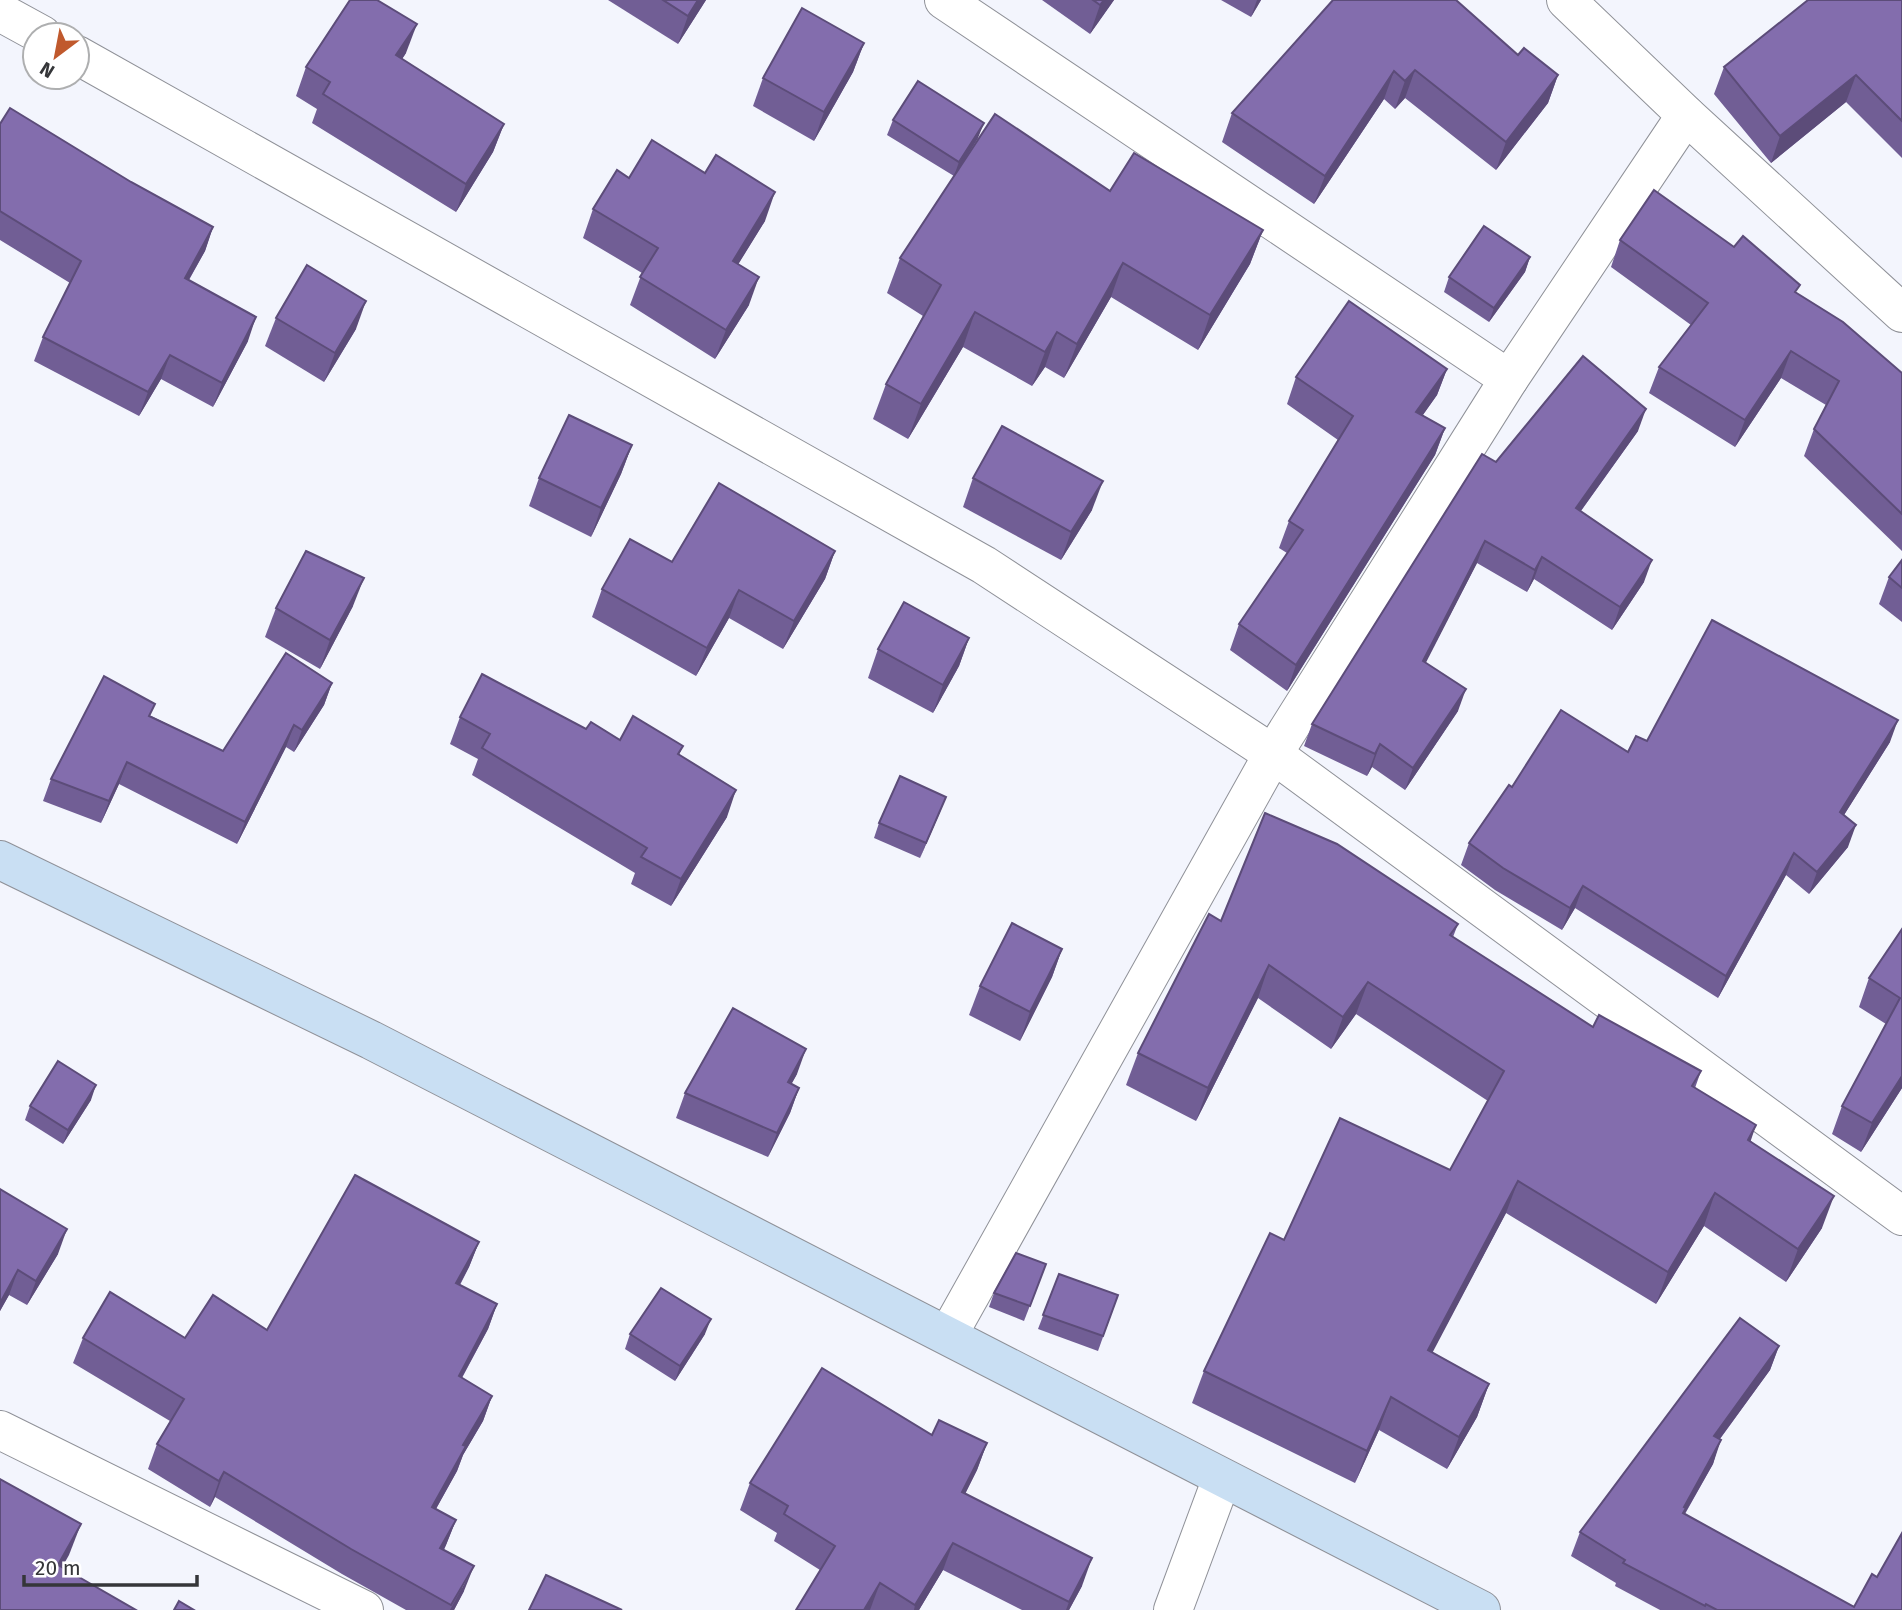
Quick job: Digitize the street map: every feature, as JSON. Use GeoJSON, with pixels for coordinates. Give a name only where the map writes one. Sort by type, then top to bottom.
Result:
{"type":"FeatureCollection","features":[{"type":"Feature","properties":{"kind":"street"},"geometry":{"type":"LineString","coordinates":[[944,0],[1509,379]]}},
{"type":"Feature","properties":{"kind":"street"},"geometry":{"type":"LineString","coordinates":[[1566,0],[1686,115],[1902,313]]}},
{"type":"Feature","properties":{"kind":"street"},"geometry":{"type":"LineString","coordinates":[[0,12],[21,24]]}},
{"type":"Feature","properties":{"kind":"street"},"geometry":{"type":"LineString","coordinates":[[91,63],[984,565],[1273,754],[1902,1216]]}},
{"type":"Feature","properties":{"kind":"street"},"geometry":{"type":"LineString","coordinates":[[948,1335],[1273,754],[1509,379],[1686,115]]}},
{"type":"Feature","properties":{"kind":"street"},"geometry":{"type":"LineString","coordinates":[[0,860],[371,1040],[1481,1610]]}},
{"type":"Feature","properties":{"kind":"street"},"geometry":{"type":"LineString","coordinates":[[0,1430],[365,1610]]}},
{"type":"Feature","properties":{"kind":"street"},"geometry":{"type":"LineString","coordinates":[[1173,1610],[1222,1478]]}},
{"type":"Feature","properties":{"kind":"building"},"geometry":{"type":"Polygon","coordinates":[[[350,0],[377,0],[417,24],[396,55],[504,124],[466,184],[323,94],[330,82],[306,67],[350,0]]]}},
{"type":"Feature","properties":{"kind":"building"},"geometry":{"type":"Polygon","coordinates":[[[663,0],[698,0],[688,16],[663,0]]]}},
{"type":"Feature","properties":{"kind":"building"},"geometry":{"type":"Polygon","coordinates":[[[1333,0],[1456,0],[1518,55],[1524,48],[1558,75],[1506,142],[1415,70],[1405,81],[1394,71],[1325,176],[1232,113],[1333,0]]]}},
{"type":"Feature","properties":{"kind":"building"},"geometry":{"type":"Polygon","coordinates":[[[1808,0],[1902,0],[1902,121],[1856,75],[1780,136],[1724,67],[1808,0]]]}},
{"type":"Feature","properties":{"kind":"building"},"geometry":{"type":"Polygon","coordinates":[[[802,8],[864,43],[824,112],[763,78],[802,8]]]}},
{"type":"Feature","properties":{"kind":"building"},"geometry":{"type":"Polygon","coordinates":[[[918,81],[984,123],[959,162],[893,120],[918,81]]]}},
{"type":"Feature","properties":{"kind":"building"},"geometry":{"type":"Polygon","coordinates":[[[10,108],[131,182],[213,227],[185,278],[256,317],[222,383],[170,355],[148,392],[43,337],[81,261],[0,211],[0,124],[10,108]]]}},
{"type":"Feature","properties":{"kind":"building"},"geometry":{"type":"Polygon","coordinates":[[[995,114],[1110,191],[1134,153],[1263,230],[1210,315],[1123,263],[1077,344],[1057,332],[1045,352],[975,312],[921,404],[886,384],[941,285],[900,258],[995,114]]]}},
{"type":"Feature","properties":{"kind":"building"},"geometry":{"type":"Polygon","coordinates":[[[652,140],[705,173],[716,155],[775,192],[733,261],[759,277],[726,330],[640,277],[658,248],[593,209],[617,170],[629,178],[652,140]]]}},
{"type":"Feature","properties":{"kind":"building"},"geometry":{"type":"Polygon","coordinates":[[[1654,190],[1734,247],[1743,236],[1800,285],[1795,292],[1843,322],[1902,373],[1902,514],[1814,429],[1839,381],[1791,351],[1745,420],[1659,367],[1708,303],[1620,240],[1654,190]]]}},
{"type":"Feature","properties":{"kind":"building"},"geometry":{"type":"Polygon","coordinates":[[[1484,226],[1530,257],[1494,308],[1449,277],[1484,226]]]}},
{"type":"Feature","properties":{"kind":"building"},"geometry":{"type":"Polygon","coordinates":[[[307,265],[366,301],[335,353],[276,318],[307,265]]]}},
{"type":"Feature","properties":{"kind":"building"},"geometry":{"type":"Polygon","coordinates":[[[1349,301],[1447,369],[1416,412],[1445,428],[1296,665],[1239,624],[1303,530],[1289,521],[1353,416],[1296,377],[1349,301]]]}},
{"type":"Feature","properties":{"kind":"building"},"geometry":{"type":"Polygon","coordinates":[[[1583,356],[1646,409],[1576,508],[1652,560],[1620,607],[1542,557],[1535,570],[1485,541],[1423,661],[1466,689],[1413,768],[1380,744],[1375,754],[1312,724],[1482,454],[1496,462],[1583,356]]]}},
{"type":"Feature","properties":{"kind":"building"},"geometry":{"type":"Polygon","coordinates":[[[569,415],[632,445],[601,508],[539,478],[569,415]]]}},
{"type":"Feature","properties":{"kind":"building"},"geometry":{"type":"Polygon","coordinates":[[[1002,426],[1103,481],[1071,532],[973,478],[1002,426]]]}},
{"type":"Feature","properties":{"kind":"building"},"geometry":{"type":"Polygon","coordinates":[[[719,483],[835,551],[794,621],[739,590],[707,648],[602,589],[630,539],[672,562],[719,483]]]}},
{"type":"Feature","properties":{"kind":"building"},"geometry":{"type":"Polygon","coordinates":[[[306,551],[364,578],[330,640],[276,608],[306,551]]]}},
{"type":"Feature","properties":{"kind":"building"},"geometry":{"type":"Polygon","coordinates":[[[1902,560],[1902,588],[1889,577],[1902,560]]]}},
{"type":"Feature","properties":{"kind":"building"},"geometry":{"type":"Polygon","coordinates":[[[904,602],[969,638],[943,685],[878,649],[904,602]]]}},
{"type":"Feature","properties":{"kind":"building"},"geometry":{"type":"Polygon","coordinates":[[[1712,620],[1898,720],[1840,812],[1856,825],[1817,872],[1794,853],[1726,976],[1583,886],[1570,908],[1503,868],[1469,843],[1509,785],[1512,787],[1561,710],[1628,752],[1636,736],[1647,741],[1712,620]]]}},
{"type":"Feature","properties":{"kind":"building"},"geometry":{"type":"Polygon","coordinates":[[[286,653],[332,683],[302,730],[294,725],[245,822],[127,762],[109,801],[51,779],[104,676],[155,704],[149,716],[223,751],[286,653]]]}},
{"type":"Feature","properties":{"kind":"building"},"geometry":{"type":"Polygon","coordinates":[[[482,674],[586,729],[591,722],[620,740],[633,716],[683,746],[678,754],[736,790],[681,879],[641,857],[647,848],[482,748],[490,734],[460,717],[482,674]]]}},
{"type":"Feature","properties":{"kind":"building"},"geometry":{"type":"Polygon","coordinates":[[[900,776],[946,797],[926,843],[879,823],[900,776]]]}},
{"type":"Feature","properties":{"kind":"building"},"geometry":{"type":"Polygon","coordinates":[[[1265,813],[1337,844],[1458,924],[1450,935],[1593,1027],[1599,1015],[1701,1071],[1692,1086],[1756,1125],[1748,1140],[1834,1196],[1798,1249],[1715,1193],[1668,1272],[1518,1181],[1428,1350],[1489,1384],[1459,1437],[1391,1397],[1367,1451],[1204,1371],[1270,1233],[1284,1240],[1340,1118],[1450,1170],[1504,1071],[1368,982],[1343,1017],[1269,965],[1208,1088],[1138,1053],[1209,914],[1221,921],[1265,813]]]}},
{"type":"Feature","properties":{"kind":"building"},"geometry":{"type":"Polygon","coordinates":[[[1012,923],[1062,949],[1030,1012],[980,986],[1012,923]]]}},
{"type":"Feature","properties":{"kind":"building"},"geometry":{"type":"Polygon","coordinates":[[[1902,929],[1902,1076],[1872,1123],[1842,1106],[1900,998],[1869,978],[1902,929]]]}},
{"type":"Feature","properties":{"kind":"building"},"geometry":{"type":"Polygon","coordinates":[[[733,1008],[806,1049],[788,1082],[799,1088],[777,1133],[685,1093],[733,1008]]]}},
{"type":"Feature","properties":{"kind":"building"},"geometry":{"type":"Polygon","coordinates":[[[58,1061],[96,1085],[68,1130],[30,1106],[58,1061]]]}},
{"type":"Feature","properties":{"kind":"building"},"geometry":{"type":"Polygon","coordinates":[[[355,1175],[479,1242],[456,1283],[497,1304],[459,1376],[492,1396],[463,1445],[466,1446],[432,1507],[456,1520],[440,1548],[474,1566],[451,1605],[351,1549],[224,1472],[219,1481],[157,1444],[184,1399],[83,1338],[110,1292],[185,1338],[213,1295],[267,1330],[355,1175]]]}},
{"type":"Feature","properties":{"kind":"building"},"geometry":{"type":"Polygon","coordinates":[[[0,1189],[67,1229],[36,1281],[18,1270],[0,1303],[0,1189]]]}},
{"type":"Feature","properties":{"kind":"building"},"geometry":{"type":"Polygon","coordinates":[[[1016,1253],[1046,1264],[1030,1306],[994,1293],[1016,1253]]]}},
{"type":"Feature","properties":{"kind":"building"},"geometry":{"type":"Polygon","coordinates":[[[1059,1274],[1118,1295],[1103,1336],[1043,1315],[1059,1274]]]}},
{"type":"Feature","properties":{"kind":"building"},"geometry":{"type":"Polygon","coordinates":[[[661,1288],[711,1319],[680,1366],[630,1334],[661,1288]]]}},
{"type":"Feature","properties":{"kind":"building"},"geometry":{"type":"Polygon","coordinates":[[[1740,1318],[1779,1346],[1714,1436],[1721,1440],[1683,1513],[1854,1607],[1872,1574],[1877,1577],[1902,1533],[1902,1610],[1717,1610],[1623,1563],[1625,1560],[1580,1532],[1740,1318]]]}},
{"type":"Feature","properties":{"kind":"building"},"geometry":{"type":"Polygon","coordinates":[[[822,1368],[932,1435],[939,1420],[987,1443],[962,1492],[1092,1558],[1069,1602],[953,1543],[915,1605],[880,1583],[864,1610],[796,1610],[835,1546],[784,1514],[788,1506],[750,1483],[822,1368]]]}},
{"type":"Feature","properties":{"kind":"building"},"geometry":{"type":"Polygon","coordinates":[[[0,1479],[81,1524],[58,1565],[136,1610],[0,1610],[0,1479]]]}},
{"type":"Feature","properties":{"kind":"building"},"geometry":{"type":"Polygon","coordinates":[[[546,1575],[622,1610],[529,1610],[546,1575]]]}},
{"type":"Feature","properties":{"kind":"building"},"geometry":{"type":"Polygon","coordinates":[[[179,1601],[194,1610],[174,1610],[179,1601]]]}}]}
